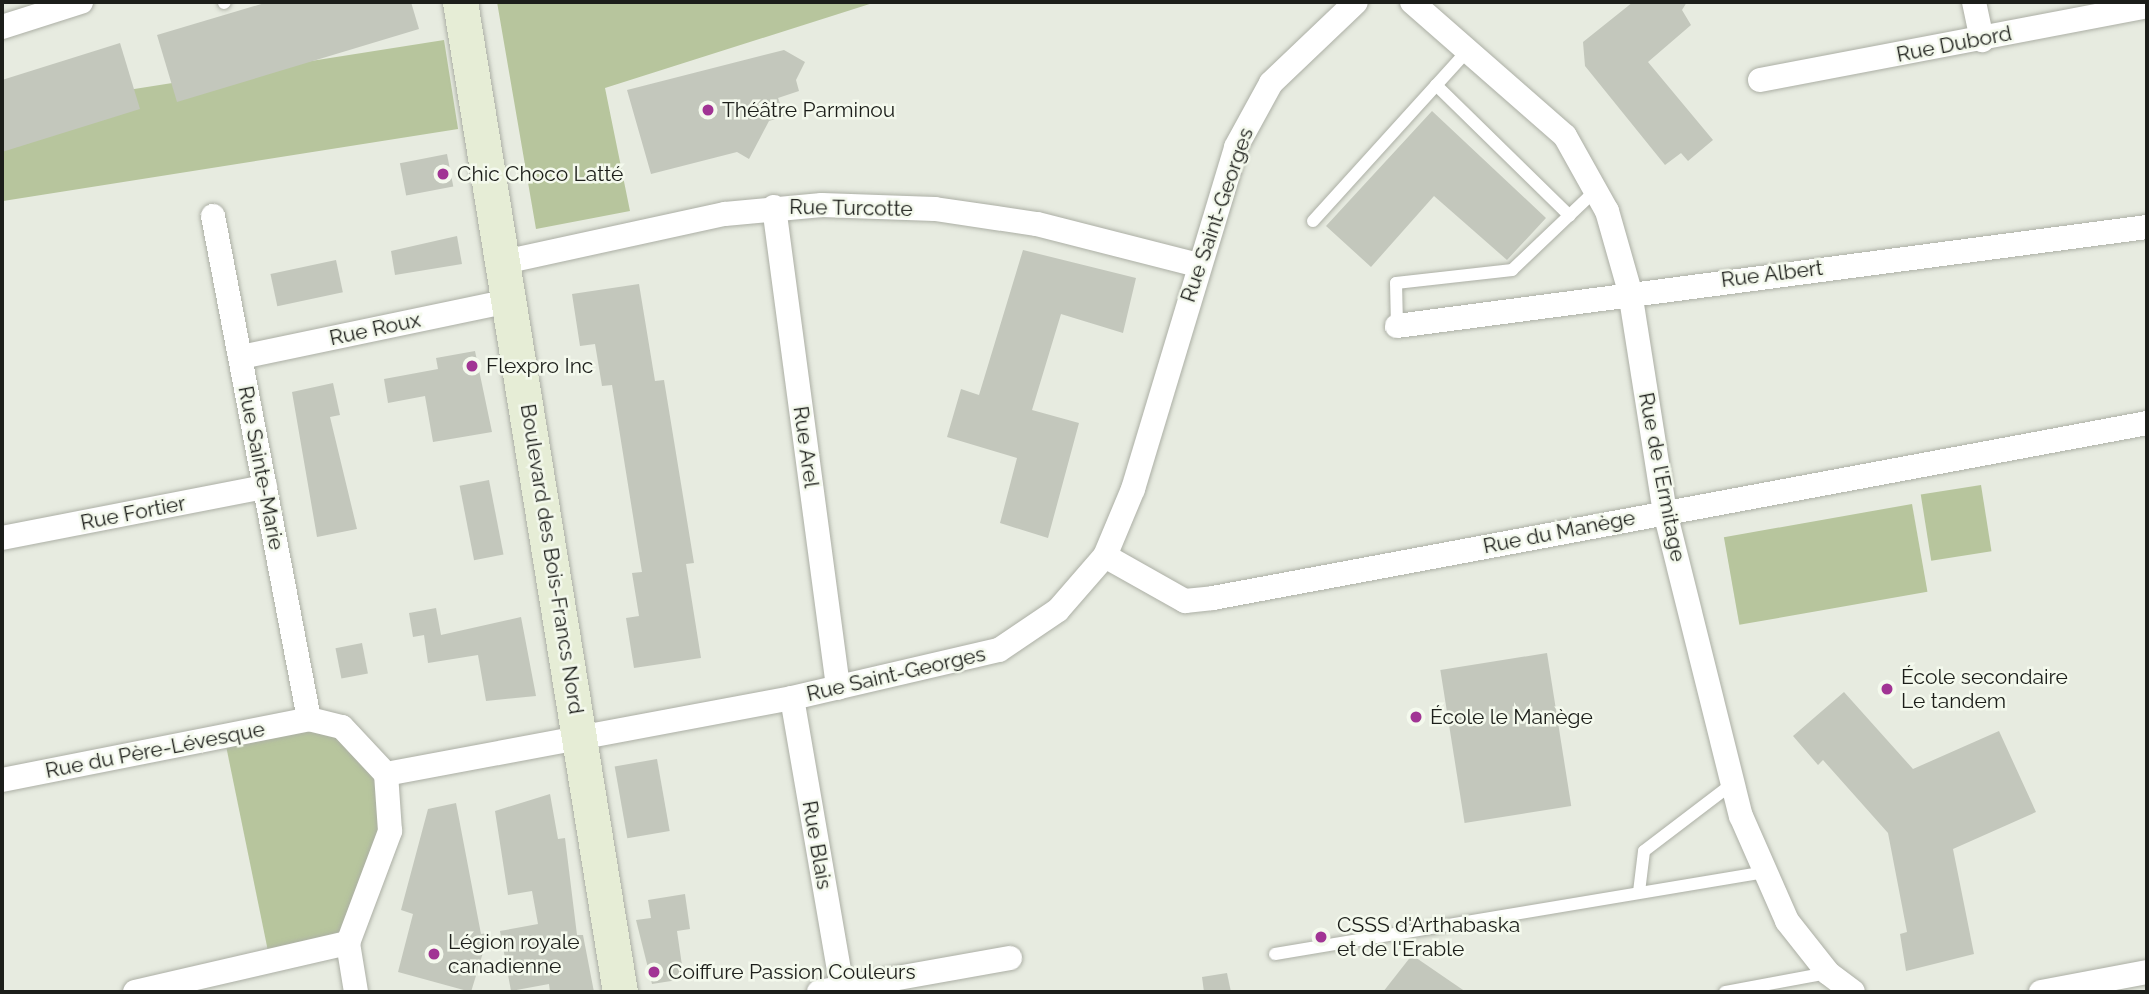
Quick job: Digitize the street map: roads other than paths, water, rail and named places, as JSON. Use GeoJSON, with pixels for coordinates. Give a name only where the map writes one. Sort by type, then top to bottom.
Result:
{"type":"FeatureCollection","features":[{"type":"Feature","properties":{"kind":"street"},"geometry":{"type":"LineString","coordinates":[[2,27],[81,2]]}},
{"type":"Feature","properties":{"kind":"street","name":"Rue Saint-Georges"},"geometry":{"type":"LineString","coordinates":[[386,774],[792,698],[999,650],[1058,610],[1105,556],[1133,489],[1198,265],[1252,115],[1298,52],[1356,2]]}},
{"type":"Feature","properties":{"kind":"street","name":"Rue de l'Ermitage"},"geometry":{"type":"LineString","coordinates":[[1412,2],[1565,136],[1596,190],[1630,292],[1665,512],[1732,784],[1763,872],[1787,921],[1828,973],[1853,992]]}},
{"type":"Feature","properties":{"kind":"street"},"geometry":{"type":"LineString","coordinates":[[1973,2],[1982,40]]}},
{"type":"Feature","properties":{"kind":"street","name":"Boulevard des Bois-Francs Nord"},"geometry":{"type":"LineString","coordinates":[[461,4],[582,738],[620,992]]}},
{"type":"Feature","properties":{"kind":"street","name":"Rue Dubord"},"geometry":{"type":"LineString","coordinates":[[1760,80],[1982,40],[2147,6]]}},
{"type":"Feature","properties":{"kind":"street","name":"Rue Turcotte"},"geometry":{"type":"LineString","coordinates":[[503,262],[774,207],[935,209],[1037,223],[1198,265]]}},
{"type":"Feature","properties":{"kind":"street","name":"Rue Arel"},"geometry":{"type":"LineString","coordinates":[[774,207],[838,688]]}},
{"type":"Feature","properties":{"kind":"street","name":"Rue Sainte-Marie"},"geometry":{"type":"LineString","coordinates":[[213,216],[309,719]]}},
{"type":"Feature","properties":{"kind":"street","name":"Rue Albert"},"geometry":{"type":"LineString","coordinates":[[1397,326],[1630,292],[2147,227]]}},
{"type":"Feature","properties":{"kind":"street","name":"Rue Roux"},"geometry":{"type":"LineString","coordinates":[[241,357],[509,301]]}},
{"type":"Feature","properties":{"kind":"street","name":"Rue du Manège"},"geometry":{"type":"LineString","coordinates":[[1105,556],[1185,601],[2147,423]]}},
{"type":"Feature","properties":{"kind":"street","name":"Rue Fortier"},"geometry":{"type":"LineString","coordinates":[[2,538],[265,487]]}},
{"type":"Feature","properties":{"kind":"street","name":"Rue Blais"},"geometry":{"type":"LineString","coordinates":[[792,698],[835,991]]}},
{"type":"Feature","properties":{"kind":"street"},"geometry":{"type":"LineString","coordinates":[[309,719],[342,727],[386,774],[390,831],[348,943],[356,992]]}},
{"type":"Feature","properties":{"kind":"street","name":"Rue du Père-Lévesque"},"geometry":{"type":"LineString","coordinates":[[2,780],[309,719]]}},
{"type":"Feature","properties":{"kind":"street"},"geometry":{"type":"LineString","coordinates":[[135,992],[348,943]]}},
{"type":"Feature","properties":{"kind":"street"},"geometry":{"type":"LineString","coordinates":[[835,991],[1010,958]]}},
{"type":"Feature","properties":{"kind":"street"},"geometry":{"type":"LineString","coordinates":[[2041,992],[2147,972]]}},
{"type":"Feature","properties":{"kind":"lane"},"geometry":{"type":"LineString","coordinates":[[1313,221],[1467,51]]}},
{"type":"Feature","properties":{"kind":"lane"},"geometry":{"type":"LineString","coordinates":[[1436,85],[1570,216]]}},
{"type":"Feature","properties":{"kind":"lane"},"geometry":{"type":"LineString","coordinates":[[1397,326],[1396,283],[1511,270],[1596,190]]}},
{"type":"Feature","properties":{"kind":"lane"},"geometry":{"type":"LineString","coordinates":[[1639,892],[1644,851],[1732,784]]}},
{"type":"Feature","properties":{"kind":"lane"},"geometry":{"type":"LineString","coordinates":[[1275,954],[1763,872]]}},
{"type":"Feature","properties":{"kind":"lane"},"geometry":{"type":"LineString","coordinates":[[1725,992],[1828,973]]}},
{"type":"Feature","properties":{"kind":"place","name":"Théâtre Parminou"},"geometry":{"type":"Point","coordinates":[708,110]}},
{"type":"Feature","properties":{"kind":"place","name":"Chic Choco Latté"},"geometry":{"type":"Point","coordinates":[443,174]}},
{"type":"Feature","properties":{"kind":"place","name":"Flexpro Inc"},"geometry":{"type":"Point","coordinates":[472,366]}},
{"type":"Feature","properties":{"kind":"place","name":"École secondaire Le tandem"},"geometry":{"type":"Point","coordinates":[1887,689]}},
{"type":"Feature","properties":{"kind":"place","name":"École le Manège"},"geometry":{"type":"Point","coordinates":[1416,717]}},
{"type":"Feature","properties":{"kind":"place","name":"CSSS d'Arthabaska et de l'Erable"},"geometry":{"type":"Point","coordinates":[1321,937]}},
{"type":"Feature","properties":{"kind":"place","name":"Légion royale canadienne"},"geometry":{"type":"Point","coordinates":[434,954]}},
{"type":"Feature","properties":{"kind":"place","name":"Coiffure Passion Couleurs"},"geometry":{"type":"Point","coordinates":[654,972]}}]}
